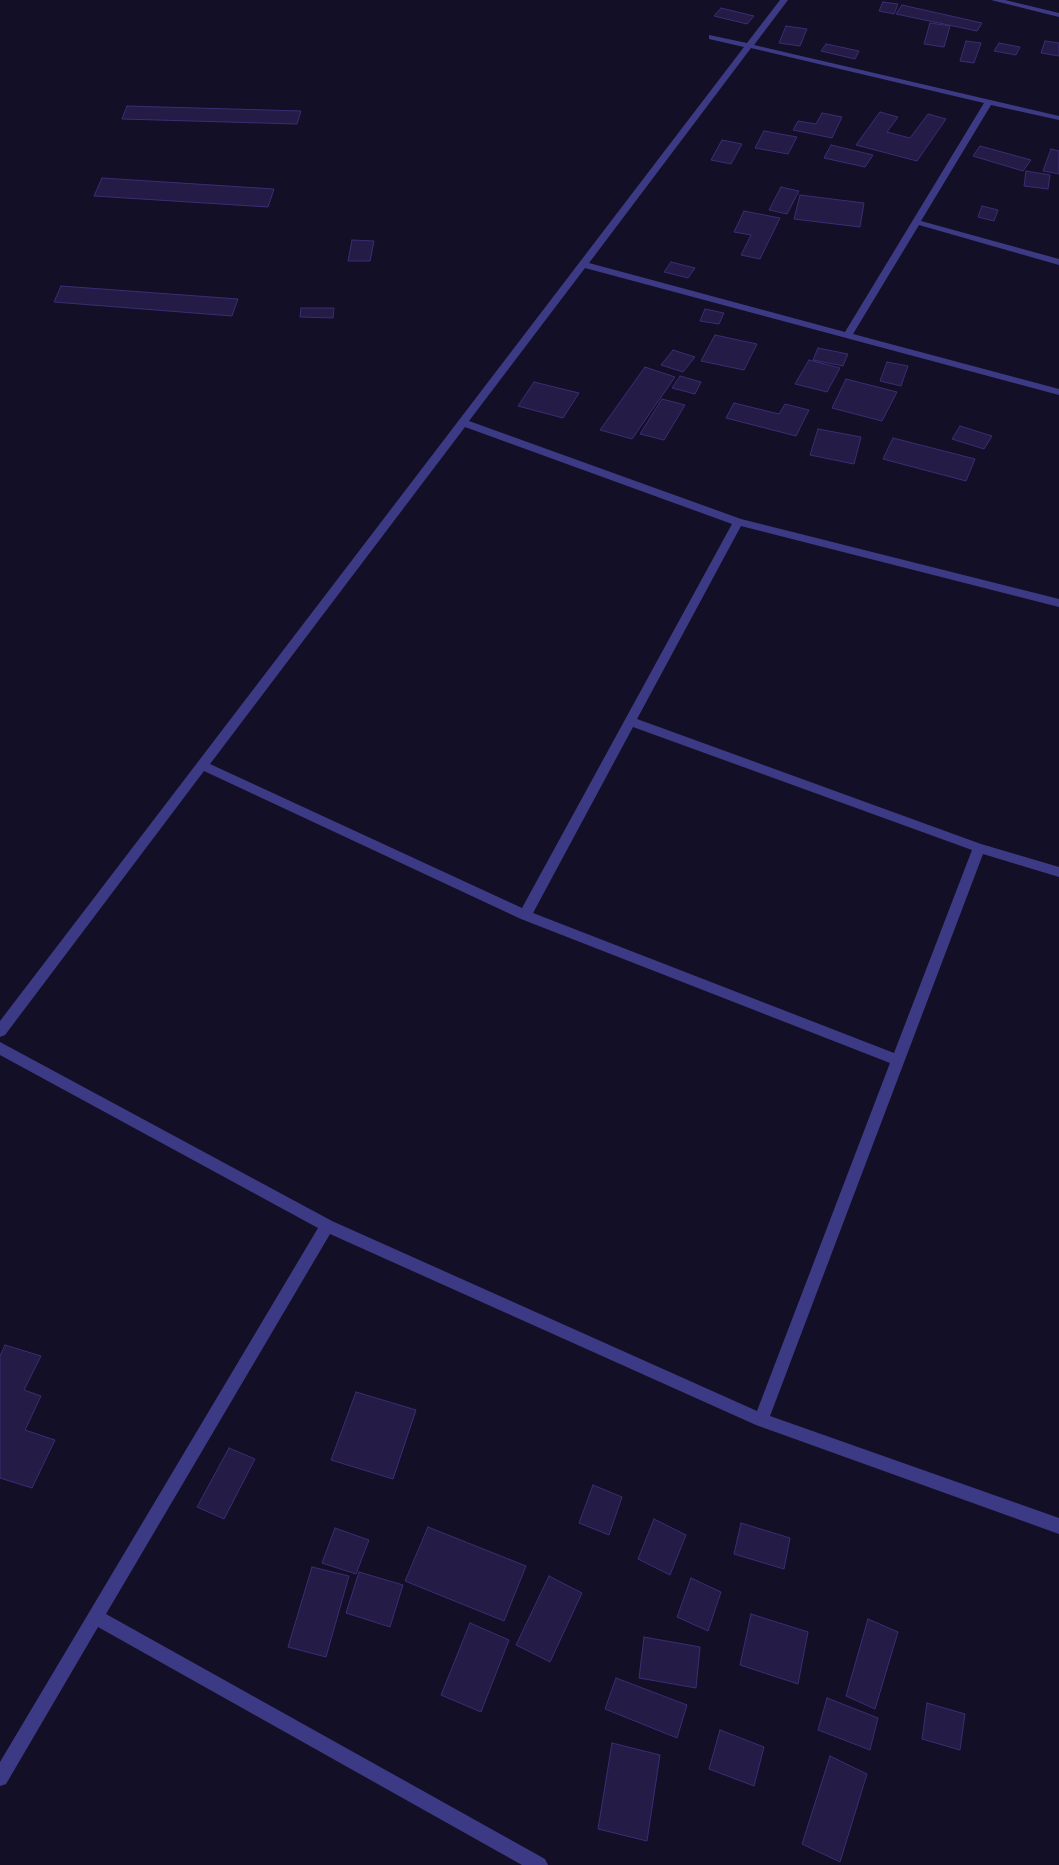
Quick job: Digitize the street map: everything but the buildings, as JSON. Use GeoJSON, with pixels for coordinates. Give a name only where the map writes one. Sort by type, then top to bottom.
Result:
{"type":"FeatureCollection","features":[{"type":"Feature","properties":{"kind":"street"},"geometry":{"type":"LineString","coordinates":[[0,1031],[784,0]]}},
{"type":"Feature","properties":{"kind":"street"},"geometry":{"type":"LineString","coordinates":[[995,0],[1059,14]]}},
{"type":"Feature","properties":{"kind":"street"},"geometry":{"type":"LineString","coordinates":[[712,37],[1059,118]]}},
{"type":"Feature","properties":{"kind":"street"},"geometry":{"type":"LineString","coordinates":[[848,335],[989,102]]}},
{"type":"Feature","properties":{"kind":"street"},"geometry":{"type":"LineString","coordinates":[[916,222],[1059,262]]}},
{"type":"Feature","properties":{"kind":"street"},"geometry":{"type":"LineString","coordinates":[[582,264],[1059,392]]}},
{"type":"Feature","properties":{"kind":"street"},"geometry":{"type":"LineString","coordinates":[[462,422],[738,522],[1059,603]]}},
{"type":"Feature","properties":{"kind":"street"},"geometry":{"type":"LineString","coordinates":[[526,915],[738,522]]}},
{"type":"Feature","properties":{"kind":"street"},"geometry":{"type":"LineString","coordinates":[[630,721],[978,848],[1059,872]]}},
{"type":"Feature","properties":{"kind":"street"},"geometry":{"type":"LineString","coordinates":[[202,765],[526,915],[898,1060]]}},
{"type":"Feature","properties":{"kind":"street"},"geometry":{"type":"LineString","coordinates":[[761,1420],[978,848]]}},
{"type":"Feature","properties":{"kind":"street"},"geometry":{"type":"LineString","coordinates":[[0,1048],[327,1226],[761,1420],[1059,1526]]}},
{"type":"Feature","properties":{"kind":"street"},"geometry":{"type":"LineString","coordinates":[[0,1778],[327,1226]]}},
{"type":"Feature","properties":{"kind":"street"},"geometry":{"type":"LineString","coordinates":[[96,1617],[539,1865]]}}]}
